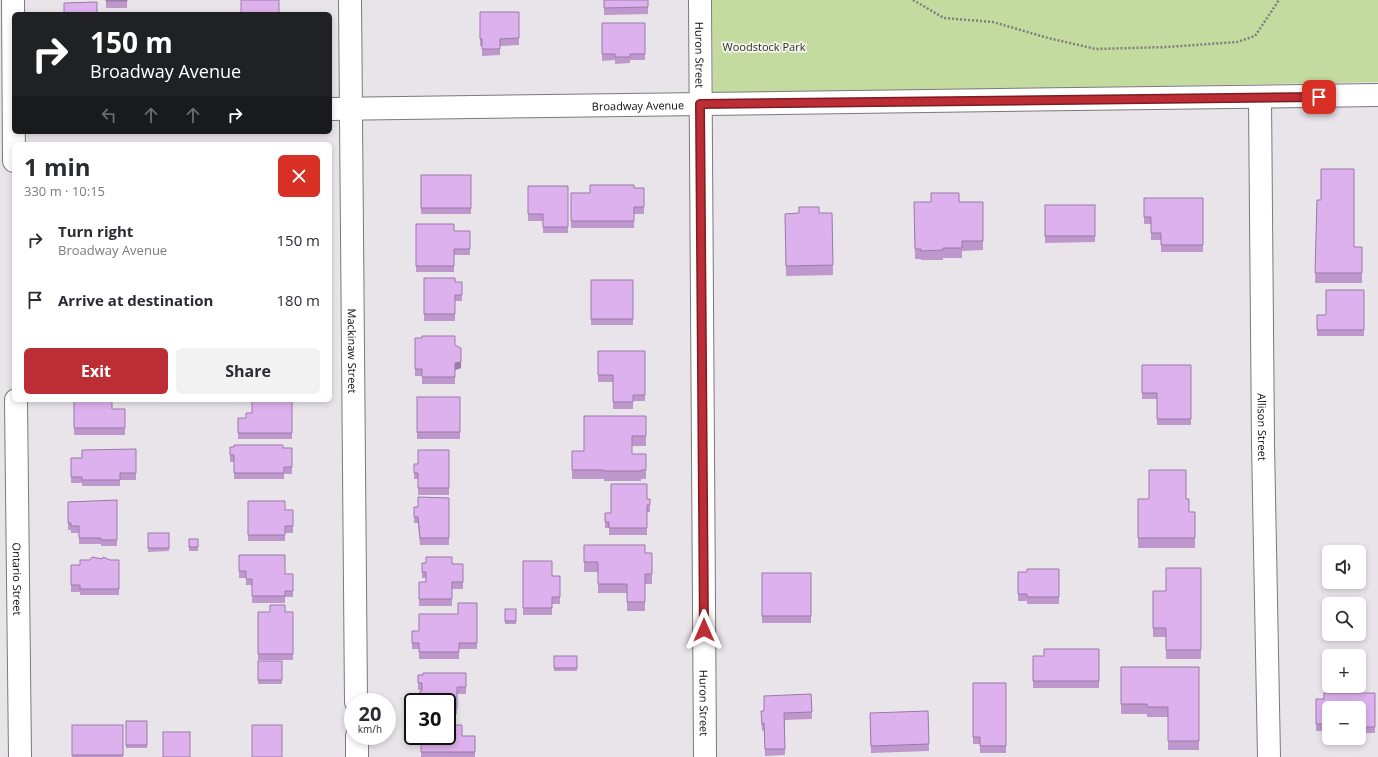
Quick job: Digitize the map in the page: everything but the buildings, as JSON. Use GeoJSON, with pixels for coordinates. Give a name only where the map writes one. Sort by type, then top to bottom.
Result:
{"type":"FeatureCollection","features":[{"type":"Feature","properties":{"kind":"street"},"geometry":{"type":"LineString","coordinates":[[13,0],[13,12]]}},
{"type":"Feature","properties":{"kind":"street","name":"Mackinaw Street"},"geometry":{"type":"LineString","coordinates":[[350,0],[356,693]]}},
{"type":"Feature","properties":{"kind":"street","name":"Huron Street"},"geometry":{"type":"LineString","coordinates":[[700,0],[705,757]]}},
{"type":"Feature","properties":{"kind":"street","name":"Broadway Avenue"},"geometry":{"type":"LineString","coordinates":[[332,109],[1260,98],[1378,95]]}},
{"type":"Feature","properties":{"kind":"street","name":"Allison Street"},"geometry":{"type":"LineString","coordinates":[[1260,98],[1263,443],[1270,757]]}},
{"type":"Feature","properties":{"kind":"street"},"geometry":{"type":"LineString","coordinates":[[0,111],[12,111]]}},
{"type":"Feature","properties":{"kind":"street","name":"Ontario Street"},"geometry":{"type":"LineString","coordinates":[[16,402],[20,757]]}},
{"type":"Feature","properties":{"kind":"street"},"geometry":{"type":"LineString","coordinates":[[356,745],[357,757]]}},
{"type":"Feature","properties":{"kind":"path"},"geometry":{"type":"LineString","coordinates":[[913,0],[944,18],[993,22],[1048,38],[1096,49],[1167,47],[1237,42],[1255,36],[1279,0]]}},
{"type":"Feature","properties":{"kind":"green space","name":"Woodstock Park"},"geometry":{"type":"Polygon","coordinates":[[[712,0],[1378,0],[1378,82],[713,94],[712,0]]]}},
{"type":"Feature","properties":{"kind":"route"},"geometry":{"type":"LineString","coordinates":[[704,630],[700,104],[1319,97]]}}]}
